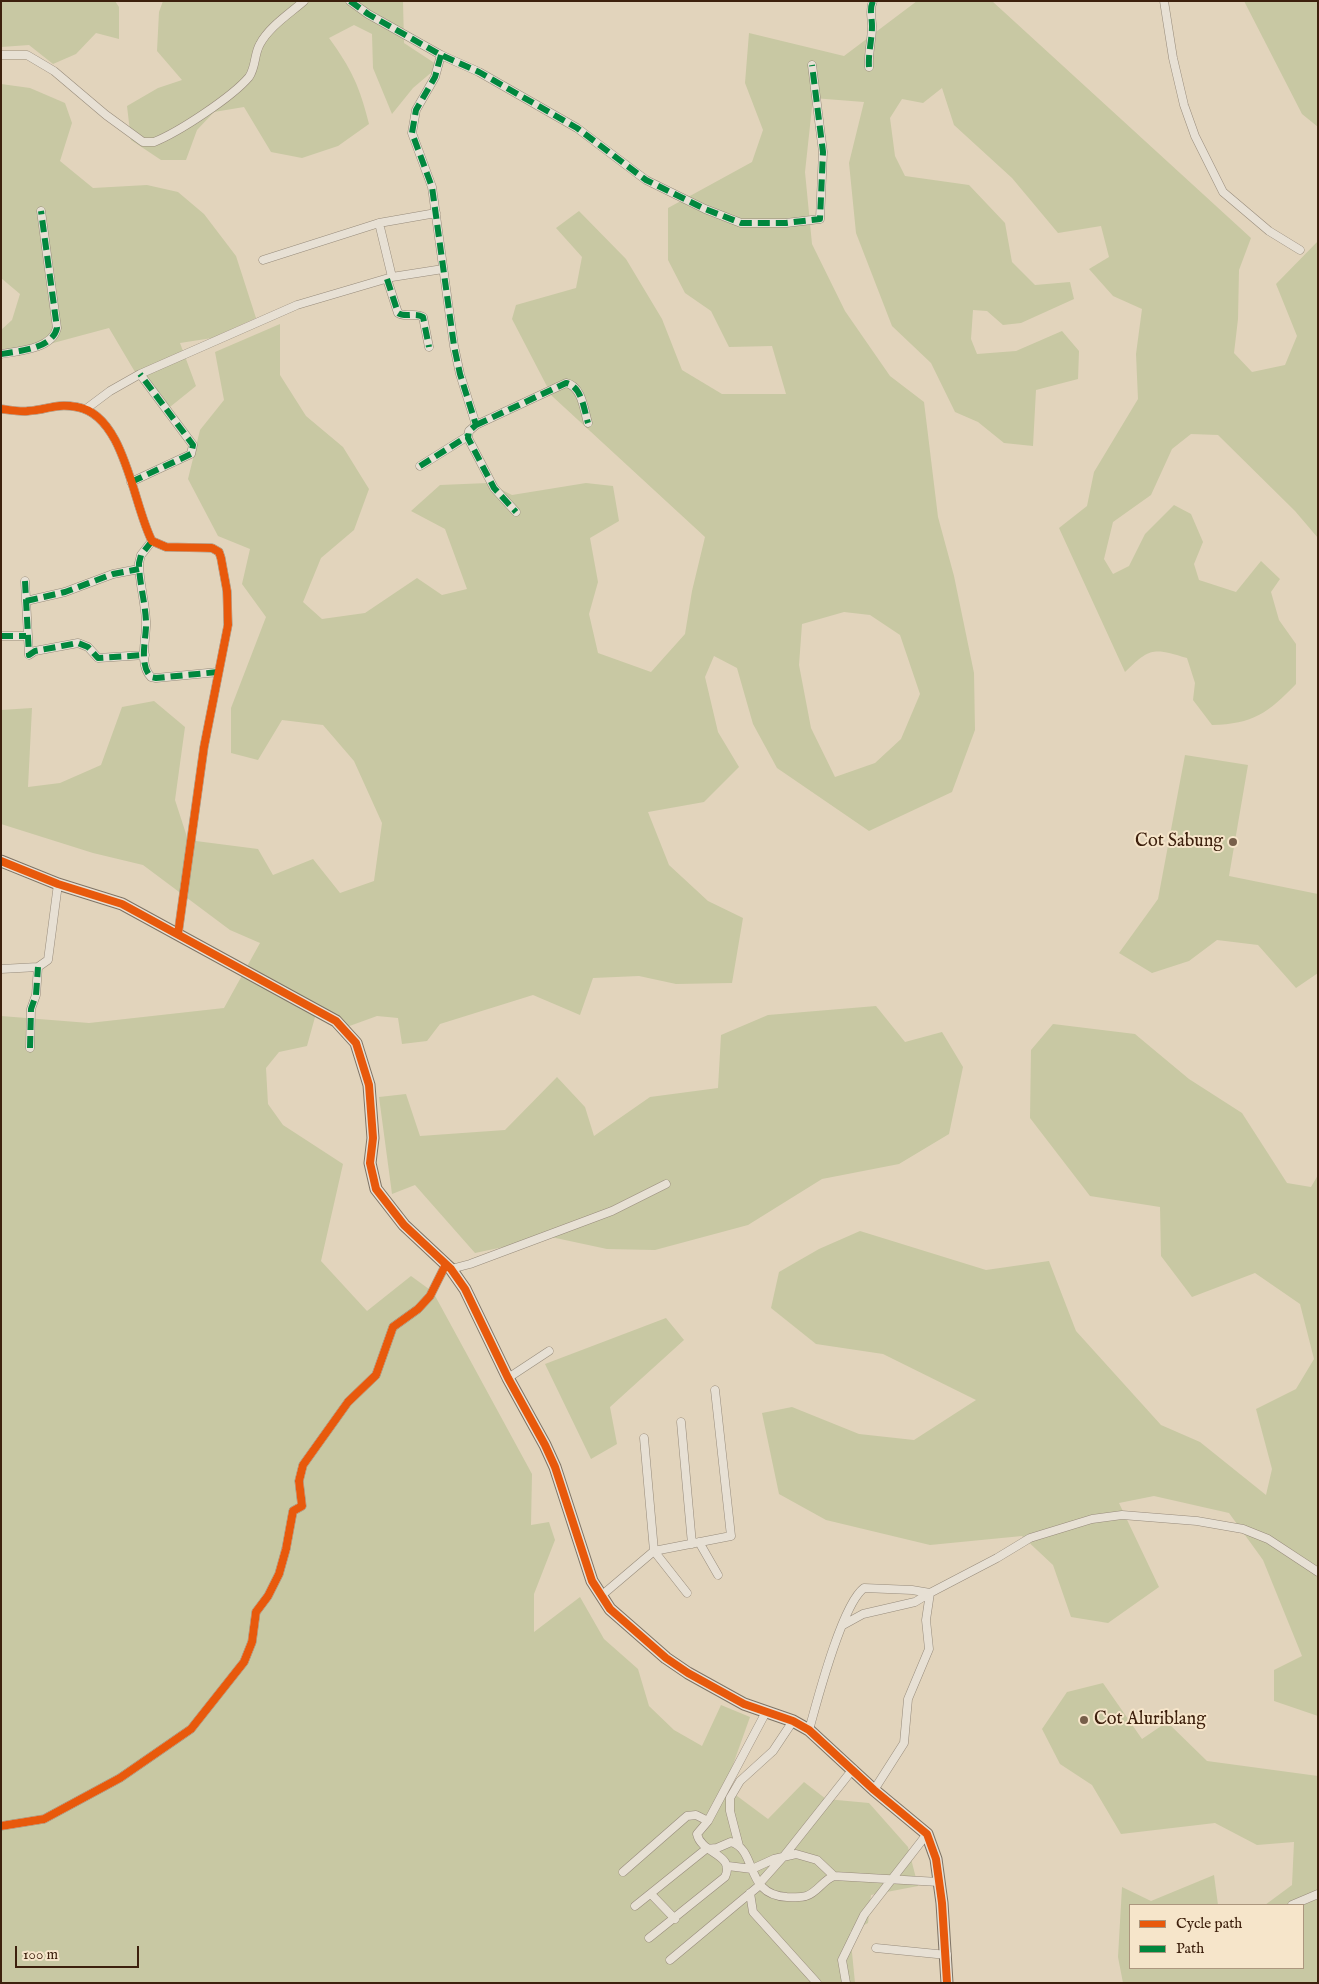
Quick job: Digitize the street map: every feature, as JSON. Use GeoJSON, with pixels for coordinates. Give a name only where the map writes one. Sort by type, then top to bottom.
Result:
{"type":"FeatureCollection","features":[{"type":"Feature","properties":{"kind":"street"},"geometry":{"type":"LineString","coordinates":[[1,55],[11,53],[27,55],[54,71],[106,116],[142,142],[154,142],[220,102],[237,89],[250,75],[258,46],[266,35],[304,1]]}},
{"type":"Feature","properties":{"kind":"street"},"geometry":{"type":"LineString","coordinates":[[350,1],[368,14],[441,55],[479,72],[577,128],[646,180],[705,209],[741,223],[786,224],[820,219],[823,152],[812,65]]}},
{"type":"Feature","properties":{"kind":"street"},"geometry":{"type":"LineString","coordinates":[[870,67],[872,25],[870,12],[872,1]]}},
{"type":"Feature","properties":{"kind":"street"},"geometry":{"type":"LineString","coordinates":[[1164,1],[1173,58],[1184,105],[1195,136],[1222,192],[1269,231],[1300,250]]}},
{"type":"Feature","properties":{"kind":"street"},"geometry":{"type":"LineString","coordinates":[[441,55],[435,77],[416,110],[412,133],[432,187],[456,354],[476,425]]}},
{"type":"Feature","properties":{"kind":"street"},"geometry":{"type":"LineString","coordinates":[[1,354],[34,347],[52,340],[57,328],[41,211]]}},
{"type":"Feature","properties":{"kind":"street"},"geometry":{"type":"LineString","coordinates":[[263,260],[379,223],[436,213]]}},
{"type":"Feature","properties":{"kind":"street"},"geometry":{"type":"LineString","coordinates":[[379,223],[389,278],[398,313],[403,316],[423,317],[428,346]]}},
{"type":"Feature","properties":{"kind":"street"},"geometry":{"type":"LineString","coordinates":[[86,409],[110,391],[140,374],[297,305],[389,278],[443,269]]}},
{"type":"Feature","properties":{"kind":"street"},"geometry":{"type":"LineString","coordinates":[[130,482],[191,454],[194,450],[186,434],[140,374]]}},
{"type":"Feature","properties":{"kind":"street"},"geometry":{"type":"LineString","coordinates":[[516,512],[487,478],[468,436],[469,430],[566,383],[573,384],[577,389],[588,423]]}},
{"type":"Feature","properties":{"kind":"street"},"geometry":{"type":"LineString","coordinates":[[1,409],[27,411],[59,405],[86,409],[101,420],[115,440],[152,541],[166,547],[212,548],[220,555],[227,591],[228,625],[204,747],[178,934]]}},
{"type":"Feature","properties":{"kind":"street"},"geometry":{"type":"LineString","coordinates":[[420,466],[468,436]]}},
{"type":"Feature","properties":{"kind":"street"},"geometry":{"type":"LineString","coordinates":[[152,541],[141,555],[139,569],[146,620],[146,671],[151,677],[218,672]]}},
{"type":"Feature","properties":{"kind":"street"},"geometry":{"type":"LineString","coordinates":[[26,601],[65,592],[113,574],[139,569]]}},
{"type":"Feature","properties":{"kind":"street"},"geometry":{"type":"LineString","coordinates":[[25,581],[26,636],[30,655],[35,650],[78,643],[88,647],[98,658],[145,655]]}},
{"type":"Feature","properties":{"kind":"street"},"geometry":{"type":"LineString","coordinates":[[1,636],[26,636]]}},
{"type":"Feature","properties":{"kind":"street"},"geometry":{"type":"LineString","coordinates":[[1,862],[58,884],[122,904],[336,1021],[356,1043],[369,1085],[373,1138],[370,1163],[376,1189],[404,1225],[448,1266],[465,1289],[508,1378],[555,1467],[585,1562],[601,1596],[610,1609],[666,1658],[688,1673],[744,1704],[793,1720],[809,1730],[874,1790],[927,1834],[936,1858],[947,1955],[947,1983]]}},
{"type":"Feature","properties":{"kind":"street"},"geometry":{"type":"LineString","coordinates":[[1,969],[38,967],[45,964],[50,954],[58,884]]}},
{"type":"Feature","properties":{"kind":"street"},"geometry":{"type":"LineString","coordinates":[[30,1048],[31,1009],[36,995],[38,967]]}},
{"type":"Feature","properties":{"kind":"street"},"geometry":{"type":"LineString","coordinates":[[1,1826],[44,1820],[120,1778],[191,1729],[244,1662],[252,1642],[256,1612],[268,1596],[279,1574],[293,1511],[302,1506],[299,1481],[303,1465],[348,1402],[376,1375],[393,1327],[418,1309],[430,1296],[448,1266],[612,1211],[666,1184]]}},
{"type":"Feature","properties":{"kind":"street"},"geometry":{"type":"LineString","coordinates":[[508,1378],[549,1351]]}},
{"type":"Feature","properties":{"kind":"street"},"geometry":{"type":"LineString","coordinates":[[601,1596],[654,1551],[731,1536],[715,1390]]}},
{"type":"Feature","properties":{"kind":"street"},"geometry":{"type":"LineString","coordinates":[[681,1422],[695,1543],[718,1574]]}},
{"type":"Feature","properties":{"kind":"street"},"geometry":{"type":"LineString","coordinates":[[644,1438],[654,1551],[687,1593]]}},
{"type":"Feature","properties":{"kind":"street"},"geometry":{"type":"LineString","coordinates":[[843,1625],[863,1614],[914,1602],[997,1558],[1030,1538],[1092,1519],[1114,1516],[1197,1521],[1237,1527],[1268,1539],[1318,1572]]}},
{"type":"Feature","properties":{"kind":"street"},"geometry":{"type":"LineString","coordinates":[[809,1730],[822,1684],[843,1625],[858,1594],[864,1588],[912,1590],[930,1593]]}},
{"type":"Feature","properties":{"kind":"street"},"geometry":{"type":"LineString","coordinates":[[874,1790],[904,1743],[908,1698],[928,1649],[926,1620],[930,1593]]}},
{"type":"Feature","properties":{"kind":"street"},"geometry":{"type":"LineString","coordinates":[[766,1712],[708,1821],[697,1834],[706,1849],[721,1857],[728,1866],[752,1869],[784,1856],[807,1856],[823,1864],[834,1876]]}},
{"type":"Feature","properties":{"kind":"street"},"geometry":{"type":"LineString","coordinates":[[793,1720],[773,1751],[740,1781],[730,1798],[730,1811],[739,1846],[759,1884],[772,1895],[800,1898],[809,1896],[834,1876],[939,1882]]}},
{"type":"Feature","properties":{"kind":"street"},"geometry":{"type":"LineString","coordinates":[[670,1960],[759,1884],[784,1856],[853,1769]]}},
{"type":"Feature","properties":{"kind":"street"},"geometry":{"type":"LineString","coordinates":[[623,1872],[687,1816],[696,1815],[708,1821]]}},
{"type":"Feature","properties":{"kind":"street"},"geometry":{"type":"LineString","coordinates":[[846,1983],[842,1960],[864,1915],[889,1880],[927,1834]]}},
{"type":"Feature","properties":{"kind":"street"},"geometry":{"type":"LineString","coordinates":[[635,1906],[706,1849],[717,1848],[731,1842],[739,1846]]}},
{"type":"Feature","properties":{"kind":"street"},"geometry":{"type":"LineString","coordinates":[[649,1938],[723,1880],[728,1866]]}},
{"type":"Feature","properties":{"kind":"street"},"geometry":{"type":"LineString","coordinates":[[750,1893],[753,1912],[816,1983]]}},
{"type":"Feature","properties":{"kind":"street"},"geometry":{"type":"LineString","coordinates":[[651,1894],[675,1919]]}},
{"type":"Feature","properties":{"kind":"street"},"geometry":{"type":"LineString","coordinates":[[1294,1904],[1318,1894]]}},
{"type":"Feature","properties":{"kind":"street"},"geometry":{"type":"LineString","coordinates":[[876,1948],[947,1955]]}},
{"type":"Feature","properties":{"kind":"green space"},"geometry":{"type":"Polygon","coordinates":[[[1,1],[115,1],[119,7],[119,39],[96,33],[76,54],[53,64],[29,45],[1,47],[1,1]]]}},
{"type":"Feature","properties":{"kind":"green space"},"geometry":{"type":"Polygon","coordinates":[[[163,1],[403,1],[404,43],[439,66],[413,88],[392,114],[373,68],[372,34],[354,25],[329,38],[354,78],[369,124],[338,146],[302,158],[271,152],[244,107],[214,112],[197,130],[186,160],[161,160],[131,140],[127,106],[158,88],[182,80],[157,51],[159,12],[163,1]]]}},
{"type":"Feature","properties":{"kind":"green space"},"geometry":{"type":"Polygon","coordinates":[[[917,1],[992,1],[1251,238],[1239,270],[1238,319],[1234,353],[1252,372],[1285,365],[1297,336],[1276,284],[1318,241],[1318,538],[1295,511],[1218,435],[1191,434],[1172,449],[1151,495],[1113,522],[1104,559],[1113,574],[1129,566],[1145,534],[1174,505],[1191,514],[1203,542],[1194,564],[1199,580],[1236,592],[1261,561],[1280,579],[1271,592],[1279,620],[1296,644],[1296,684],[1277,702],[1259,715],[1238,722],[1212,725],[1193,700],[1195,683],[1187,658],[1167,652],[1153,652],[1141,658],[1125,672],[1059,528],[1087,506],[1094,472],[1138,399],[1136,354],[1142,309],[1113,296],[1089,269],[1109,257],[1101,226],[1058,233],[1012,178],[954,125],[942,88],[923,103],[902,99],[890,118],[895,156],[905,176],[969,185],[1005,223],[1012,262],[1035,285],[1070,282],[1074,299],[1021,323],[1003,325],[987,311],[973,310],[971,339],[977,354],[1016,351],[1062,331],[1079,351],[1078,379],[1036,390],[1033,446],[1004,443],[978,422],[955,412],[931,363],[892,326],[856,233],[849,163],[864,102],[813,98],[805,172],[812,244],[845,311],[890,376],[924,402],[938,517],[954,576],[974,673],[975,730],[952,792],[869,831],[777,768],[753,724],[737,668],[714,656],[705,677],[718,732],[739,767],[704,802],[648,812],[669,865],[708,901],[743,918],[732,983],[676,984],[639,976],[593,978],[580,1015],[533,995],[440,1024],[427,1041],[402,1044],[398,1018],[377,1016],[344,1028],[317,1010],[307,1046],[279,1052],[266,1068],[268,1104],[283,1125],[343,1164],[321,1261],[367,1311],[411,1276],[433,1292],[532,1474],[531,1525],[549,1522],[555,1540],[534,1594],[534,1632],[580,1597],[604,1639],[638,1669],[649,1706],[674,1730],[702,1746],[721,1705],[750,1717],[725,1787],[768,1819],[804,1782],[826,1799],[869,1803],[908,1847],[918,1886],[871,1895],[868,1923],[850,1932],[855,1983],[1,1983],[1,1016],[89,1023],[224,1008],[260,943],[230,930],[143,865],[93,853],[1,824],[1,710],[32,708],[28,787],[60,783],[101,765],[122,707],[154,701],[185,727],[175,800],[188,840],[258,849],[273,875],[313,859],[340,893],[374,881],[382,823],[354,761],[323,725],[282,720],[258,760],[231,753],[231,708],[266,617],[242,584],[250,549],[218,536],[188,479],[200,430],[224,400],[215,352],[280,324],[280,375],[306,416],[343,447],[369,489],[354,530],[321,558],[303,602],[322,619],[365,613],[417,578],[442,595],[467,589],[445,529],[411,511],[440,485],[488,483],[512,495],[586,483],[613,486],[619,521],[590,538],[598,582],[589,614],[598,653],[651,672],[685,634],[692,591],[705,537],[552,396],[512,319],[516,305],[576,288],[582,257],[556,228],[579,211],[626,259],[662,319],[682,370],[722,394],[786,394],[772,346],[729,347],[711,311],[685,293],[668,260],[668,208],[752,162],[763,130],[745,83],[749,33],[844,56],[917,1]],[[844,612],[802,624],[799,665],[811,728],[835,777],[875,763],[901,739],[920,694],[900,635],[870,615],[844,612]]]}},
{"type":"Feature","properties":{"kind":"green space"},"geometry":{"type":"Polygon","coordinates":[[[1244,1],[1318,1],[1318,127],[1302,114],[1244,1]]]}},
{"type":"Feature","properties":{"kind":"green space"},"geometry":{"type":"Polygon","coordinates":[[[1,84],[30,88],[65,103],[72,123],[60,161],[93,188],[147,185],[178,192],[204,214],[236,256],[256,318],[212,338],[180,343],[196,386],[165,411],[135,372],[109,328],[1,357],[1,330],[12,320],[20,294],[1,278],[1,84]]]}},
{"type":"Feature","properties":{"kind":"green space"},"geometry":{"type":"Polygon","coordinates":[[[1185,755],[1248,765],[1229,876],[1318,894],[1318,973],[1296,988],[1258,945],[1217,940],[1189,961],[1152,973],[1119,953],[1158,899],[1185,755]]]}},
{"type":"Feature","properties":{"kind":"green space"},"geometry":{"type":"Polygon","coordinates":[[[876,1006],[905,1042],[942,1032],[963,1067],[949,1134],[899,1164],[822,1179],[748,1225],[655,1250],[607,1249],[551,1237],[475,1253],[415,1185],[392,1194],[379,1097],[406,1094],[420,1136],[505,1130],[557,1077],[585,1107],[594,1136],[650,1097],[718,1088],[721,1035],[768,1015],[876,1006]]]}},
{"type":"Feature","properties":{"kind":"green space"},"geometry":{"type":"Polygon","coordinates":[[[1053,1024],[1135,1034],[1189,1079],[1242,1113],[1287,1183],[1311,1187],[1318,1175],[1318,1716],[1274,1701],[1274,1670],[1302,1656],[1263,1560],[1229,1513],[1154,1496],[1119,1503],[1159,1587],[1108,1623],[1071,1617],[1053,1565],[1022,1536],[930,1545],[826,1520],[779,1494],[762,1413],[792,1407],[859,1434],[914,1440],[976,1400],[883,1354],[816,1344],[771,1308],[779,1272],[819,1249],[860,1231],[986,1270],[1049,1261],[1076,1331],[1161,1425],[1200,1442],[1266,1495],[1272,1469],[1256,1409],[1296,1389],[1314,1359],[1300,1304],[1255,1273],[1192,1297],[1161,1256],[1160,1207],[1090,1196],[1030,1118],[1031,1050],[1053,1024]]]}},
{"type":"Feature","properties":{"kind":"green space"},"geometry":{"type":"Polygon","coordinates":[[[666,1318],[684,1340],[610,1407],[617,1444],[591,1459],[545,1364],[666,1318]]]}},
{"type":"Feature","properties":{"kind":"green space"},"geometry":{"type":"Polygon","coordinates":[[[1103,1683],[1142,1739],[1167,1722],[1207,1761],[1318,1776],[1318,1983],[1123,1983],[1118,1957],[1122,1887],[1151,1901],[1214,1875],[1218,1904],[1129,1904],[1129,1969],[1304,1969],[1304,1904],[1266,1904],[1292,1885],[1294,1842],[1257,1845],[1215,1823],[1121,1834],[1092,1785],[1060,1764],[1042,1729],[1067,1692],[1103,1683]]]}},
{"type":"Feature","properties":{"kind":"marked path"},"geometry":{"type":"LineString","coordinates":[[350,1],[368,14],[441,55],[479,72],[577,128],[646,180],[705,209],[741,223],[786,223],[820,219],[823,152],[812,65]]}},
{"type":"Feature","properties":{"kind":"marked path"},"geometry":{"type":"LineString","coordinates":[[869,67],[873,1]]}},
{"type":"Feature","properties":{"kind":"marked path"},"geometry":{"type":"LineString","coordinates":[[441,55],[435,77],[416,110],[412,133],[432,187],[454,346],[460,374],[476,425],[469,431],[468,438],[494,488],[516,512]]}},
{"type":"Feature","properties":{"kind":"marked path"},"geometry":{"type":"LineString","coordinates":[[1,354],[42,345],[54,335],[57,328],[41,211]]}},
{"type":"Feature","properties":{"kind":"marked path"},"geometry":{"type":"LineString","coordinates":[[387,279],[398,313],[423,317],[429,347]]}},
{"type":"Feature","properties":{"kind":"marked path"},"geometry":{"type":"LineString","coordinates":[[131,482],[191,454],[193,445],[140,374]]}},
{"type":"Feature","properties":{"kind":"marked path"},"geometry":{"type":"LineString","coordinates":[[476,425],[566,383],[576,389],[579,394],[584,405],[588,423]]}},
{"type":"Feature","properties":{"kind":"marked path"},"geometry":{"type":"LineString","coordinates":[[420,466],[468,436]]}},
{"type":"Feature","properties":{"kind":"marked path"},"geometry":{"type":"LineString","coordinates":[[152,541],[141,555],[139,563],[146,621],[144,658],[147,672],[151,677],[156,678],[218,672]]}},
{"type":"Feature","properties":{"kind":"marked path"},"geometry":{"type":"LineString","coordinates":[[26,601],[65,592],[113,574],[139,569]]}},
{"type":"Feature","properties":{"kind":"marked path"},"geometry":{"type":"LineString","coordinates":[[25,581],[29,655],[35,651],[78,643],[88,647],[98,658],[145,655]]}},
{"type":"Feature","properties":{"kind":"marked path"},"geometry":{"type":"LineString","coordinates":[[1,636],[26,636]]}},
{"type":"Feature","properties":{"kind":"marked path"},"geometry":{"type":"LineString","coordinates":[[30,1048],[31,1009],[36,995],[38,967]]}},
{"type":"Feature","properties":{"kind":"cycle path"},"geometry":{"type":"LineString","coordinates":[[1,409],[25,411],[69,406],[77,407],[93,414],[106,426],[117,443],[152,541],[166,547],[212,548],[219,552],[227,591],[228,625],[204,747],[178,934]]}},
{"type":"Feature","properties":{"kind":"cycle path"},"geometry":{"type":"LineString","coordinates":[[1,861],[58,884],[122,904],[336,1021],[356,1043],[369,1085],[373,1138],[370,1163],[376,1189],[404,1225],[451,1269],[465,1289],[508,1378],[555,1467],[592,1581],[610,1609],[666,1658],[688,1673],[744,1704],[793,1721],[809,1730],[874,1790],[927,1834],[936,1859],[942,1903],[947,1983]]}},
{"type":"Feature","properties":{"kind":"cycle path"},"geometry":{"type":"LineString","coordinates":[[1,1826],[44,1819],[120,1778],[191,1729],[244,1662],[252,1642],[256,1612],[268,1596],[279,1574],[293,1511],[302,1506],[299,1481],[303,1465],[348,1402],[376,1375],[393,1327],[418,1309],[430,1296],[446,1264]]}},
{"type":"Feature","properties":{"kind":"place","name":"Cot Sabung"},"geometry":{"type":"Point","coordinates":[1233,842]}},
{"type":"Feature","properties":{"kind":"place","name":"Cot Aluriblang"},"geometry":{"type":"Point","coordinates":[1084,1720]}}]}
